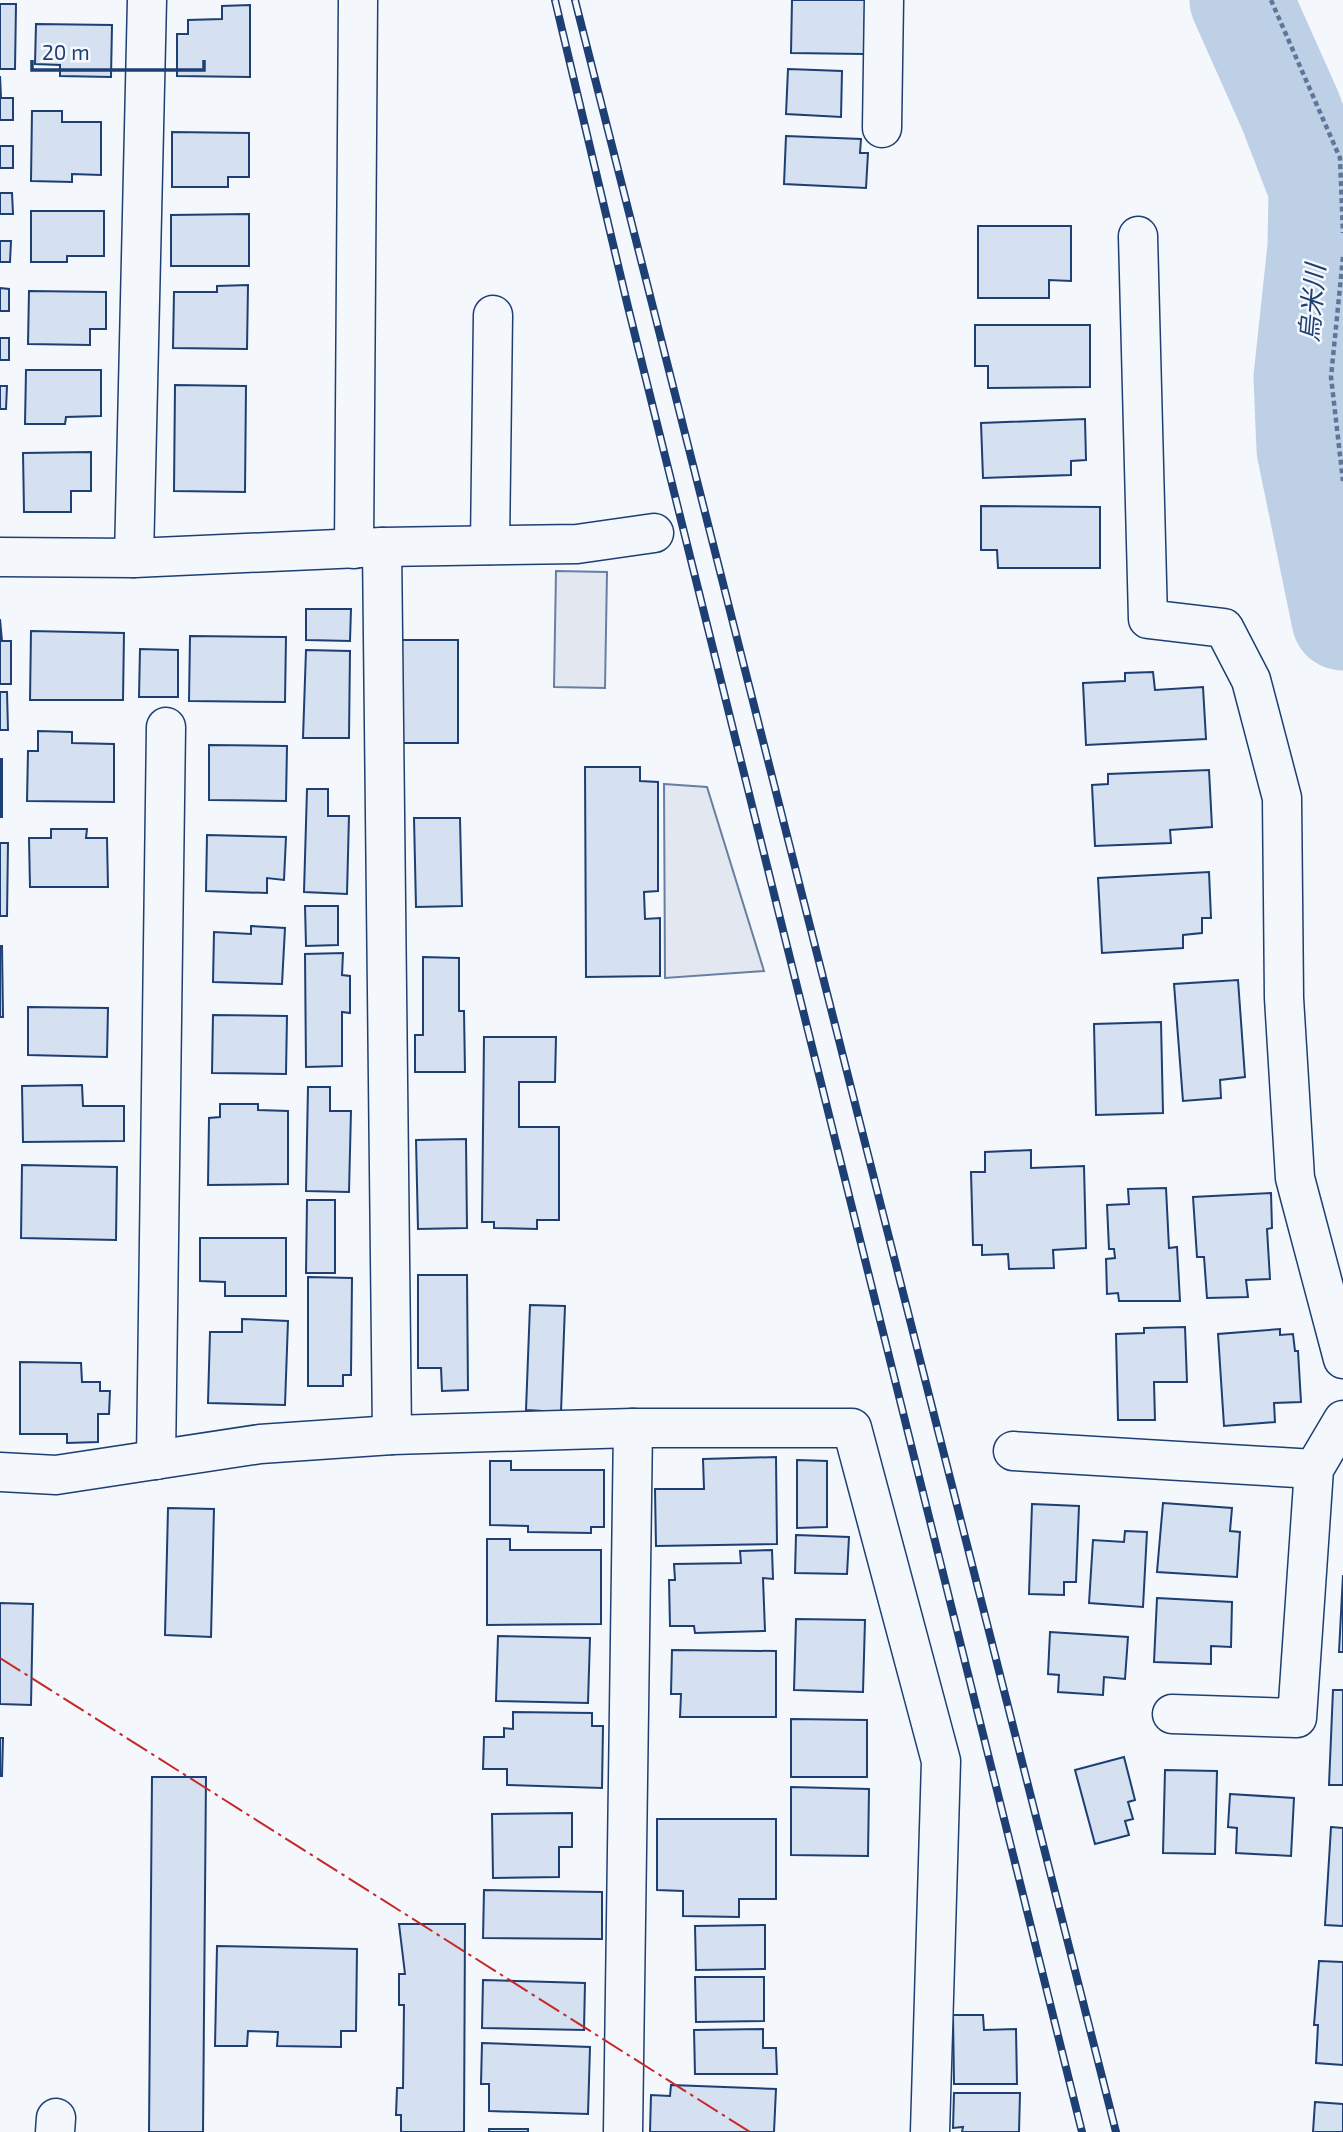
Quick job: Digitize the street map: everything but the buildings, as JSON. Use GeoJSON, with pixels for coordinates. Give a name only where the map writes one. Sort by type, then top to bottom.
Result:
{"type":"FeatureCollection","features":[{"type":"Feature","properties":{"kind":"street"},"geometry":{"type":"LineString","coordinates":[[134,558],[147,0]]}},
{"type":"Feature","properties":{"kind":"street"},"geometry":{"type":"LineString","coordinates":[[358,0],[368,548],[392,1435]]}},
{"type":"Feature","properties":{"kind":"street"},"geometry":{"type":"LineString","coordinates":[[882,128],[884,0]]}},
{"type":"Feature","properties":{"kind":"street"},"geometry":{"type":"LineString","coordinates":[[1138,236],[1148,619],[1224,628],[1251,680],[1282,798],[1284,998],[1294,1178],[1343,1359]]}},
{"type":"Feature","properties":{"kind":"street"},"geometry":{"type":"LineString","coordinates":[[490,545],[494,315]]}},
{"type":"Feature","properties":{"kind":"street"},"geometry":{"type":"LineString","coordinates":[[0,557],[134,558],[368,548],[577,544],[654,533]]}},
{"type":"Feature","properties":{"kind":"street"},"geometry":{"type":"LineString","coordinates":[[156,1460],[166,727]]}},
{"type":"Feature","properties":{"kind":"street"},"geometry":{"type":"LineString","coordinates":[[1172,1714],[1297,1718],[1314,1469],[1343,1420]]}},
{"type":"Feature","properties":{"kind":"street"},"geometry":{"type":"LineString","coordinates":[[623,2132],[633,1428]]}},
{"type":"Feature","properties":{"kind":"street"},"geometry":{"type":"LineString","coordinates":[[0,1472],[56,1475],[260,1444],[392,1435],[633,1428],[852,1428],[941,1761],[930,2132]]}},
{"type":"Feature","properties":{"kind":"street"},"geometry":{"type":"LineString","coordinates":[[1013,1451],[1314,1469]]}},
{"type":"Feature","properties":{"kind":"path"},"geometry":{"type":"LineString","coordinates":[[1271,0],[1340,158],[1343,233]]}},
{"type":"Feature","properties":{"kind":"path"},"geometry":{"type":"LineString","coordinates":[[1343,257],[1331,377],[1343,481]]}},
{"type":"Feature","properties":{"kind":"shaded area"},"geometry":{"type":"Polygon","coordinates":[[[556,571],[607,572],[605,688],[554,687],[556,571]]]}},
{"type":"Feature","properties":{"kind":"shaded area"},"geometry":{"type":"Polygon","coordinates":[[[664,784],[707,787],[764,971],[665,978],[664,784]]]}},
{"type":"Feature","properties":{"kind":"waterway","name":"烏米川"},"geometry":{"type":"LineString","coordinates":[[1241,0],[1290,110],[1320,188],[1319,247],[1305,378],[1308,449],[1343,619]]}},
{"type":"Feature","properties":{"kind":"railway"},"geometry":{"type":"LineString","coordinates":[[555,0],[628,307],[1082,2132]]}},
{"type":"Feature","properties":{"kind":"railway"},"geometry":{"type":"LineString","coordinates":[[575,0],[1116,2132]]}},
{"type":"Feature","properties":{"kind":"power"},"geometry":{"type":"LineString","coordinates":[[0,1658],[750,2132]]}}]}
